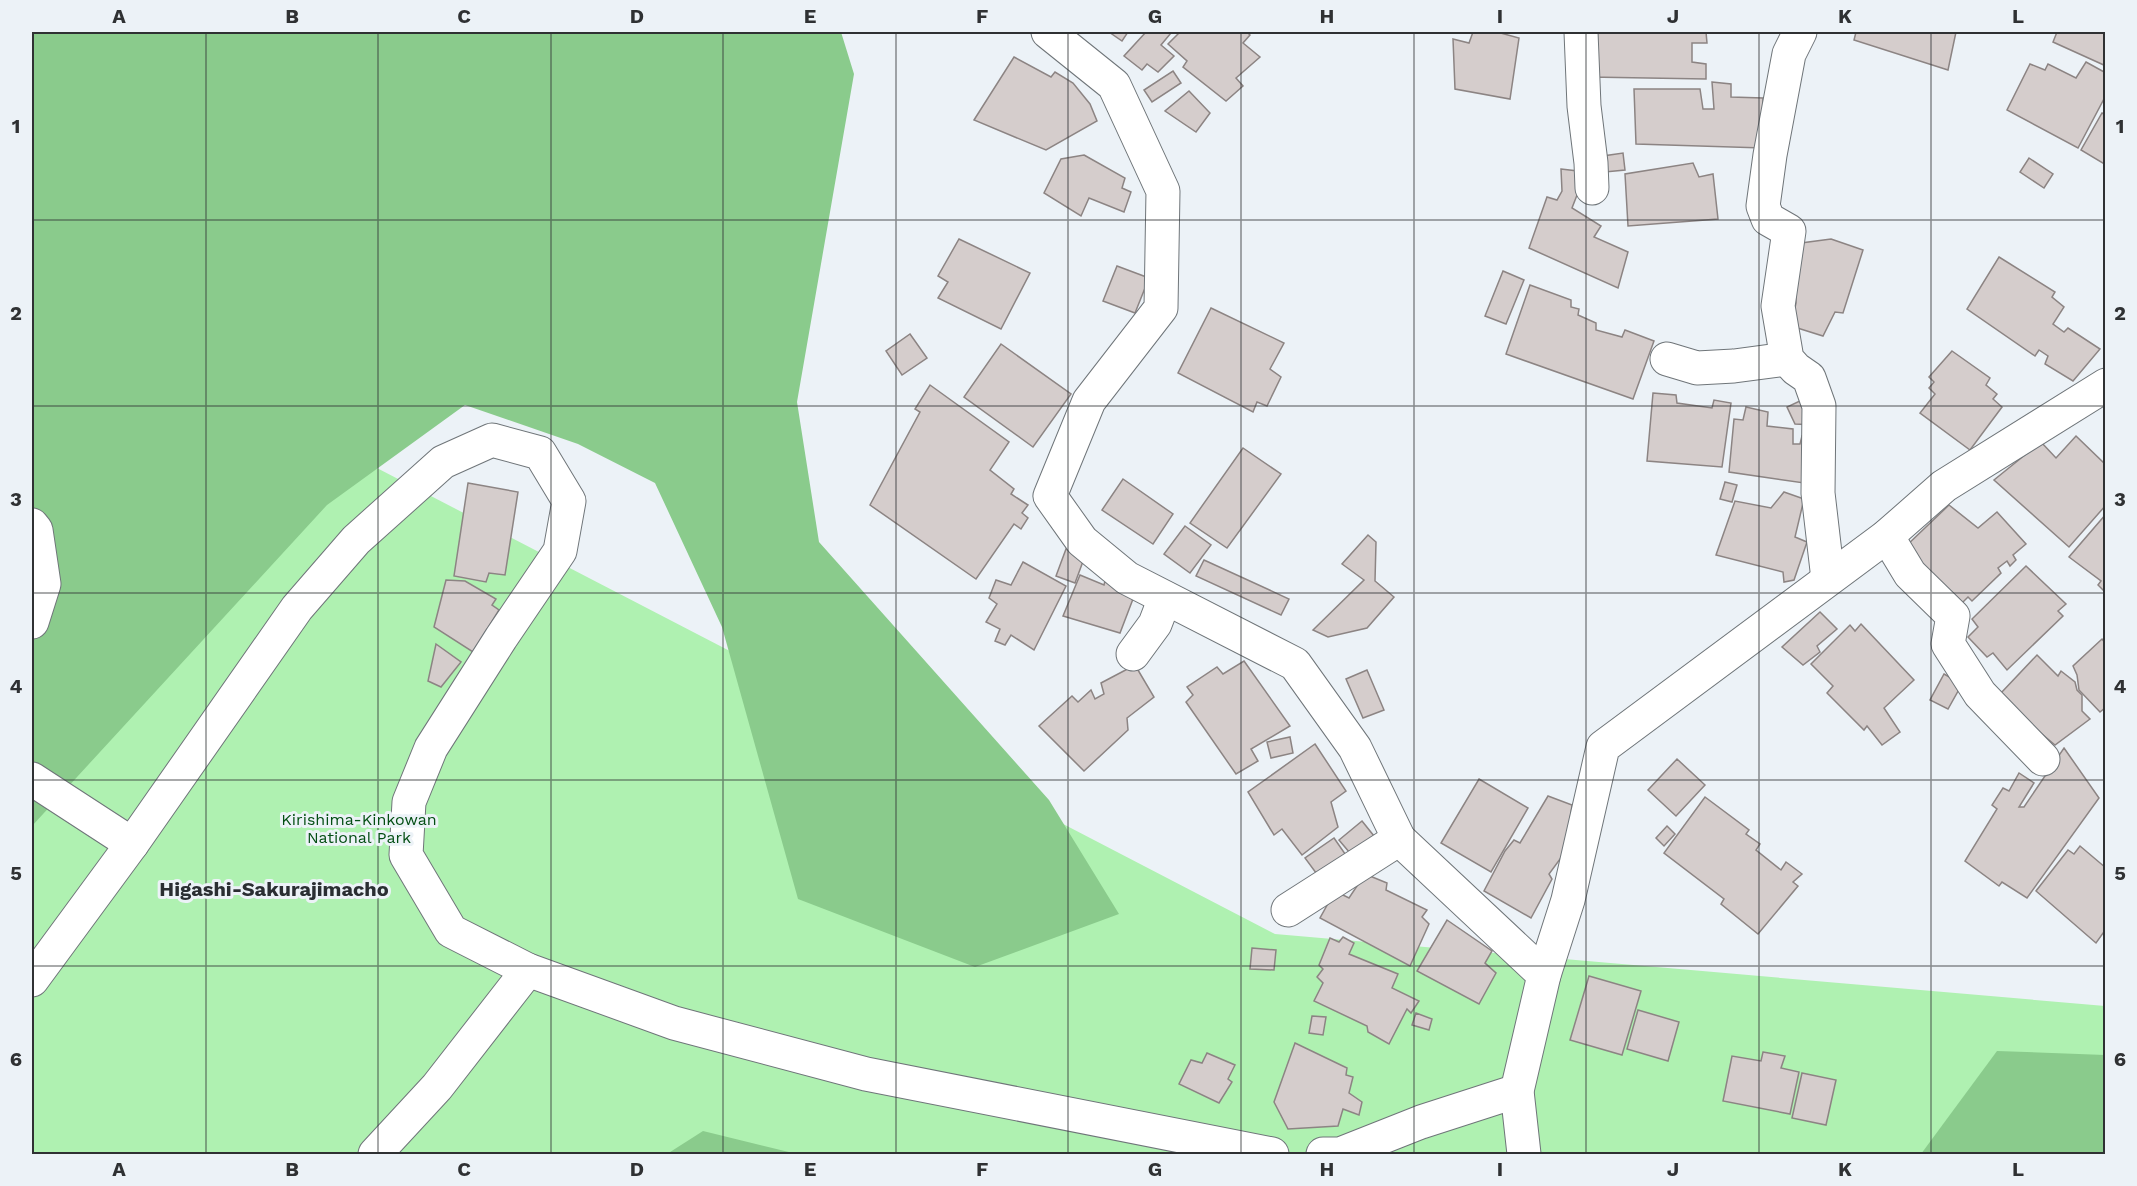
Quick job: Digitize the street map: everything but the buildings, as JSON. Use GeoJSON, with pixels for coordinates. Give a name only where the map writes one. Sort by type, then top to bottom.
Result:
{"type":"FeatureCollection","features":[{"type":"Feature","properties":{"kind":"street"},"geometry":{"type":"LineString","coordinates":[[1048,32],[1114,85],[1163,191],[1161,308],[1089,401],[1050,496],[1082,541],[1126,578],[1295,664],[1355,748],[1399,838],[1544,975]]}},
{"type":"Feature","properties":{"kind":"street"},"geometry":{"type":"LineString","coordinates":[[1581,32],[1584,106],[1592,188]]}},
{"type":"Feature","properties":{"kind":"street"},"geometry":{"type":"LineString","coordinates":[[1800,32],[1789,54],[1763,206],[1768,219],[1789,231],[1778,306],[1787,359],[1809,378],[1819,406],[1818,493],[1828,579]]}},
{"type":"Feature","properties":{"kind":"street"},"geometry":{"type":"LineString","coordinates":[[1667,358],[1696,368],[1787,359]]}},
{"type":"Feature","properties":{"kind":"street"},"geometry":{"type":"LineString","coordinates":[[1524,1155],[1517,1091],[1544,975],[1568,900],[1603,747],[1887,536],[1944,486],[2106,386]]}},
{"type":"Feature","properties":{"kind":"street"},"geometry":{"type":"LineString","coordinates":[[32,981],[132,844],[297,608],[356,540],[443,462],[492,440],[540,453],[569,501],[560,551],[431,748],[409,802],[406,855],[451,931],[528,970],[674,1023],[866,1074],[1272,1155]]}},
{"type":"Feature","properties":{"kind":"street"},"geometry":{"type":"LineString","coordinates":[[32,525],[36,530],[44,584],[32,622]]}},
{"type":"Feature","properties":{"kind":"street"},"geometry":{"type":"LineString","coordinates":[[1887,536],[1910,574],[1953,616],[1948,644],[1980,694],[2043,759]]}},
{"type":"Feature","properties":{"kind":"street"},"geometry":{"type":"LineString","coordinates":[[1133,654],[1155,624],[1165,598]]}},
{"type":"Feature","properties":{"kind":"street"},"geometry":{"type":"LineString","coordinates":[[32,779],[132,844]]}},
{"type":"Feature","properties":{"kind":"street"},"geometry":{"type":"LineString","coordinates":[[1288,910],[1399,838]]}},
{"type":"Feature","properties":{"kind":"street"},"geometry":{"type":"LineString","coordinates":[[375,1155],[436,1087],[528,970]]}},
{"type":"Feature","properties":{"kind":"street"},"geometry":{"type":"LineString","coordinates":[[1323,1155],[1340,1154],[1421,1122],[1517,1091]]}},
{"type":"Feature","properties":{"kind":"green space"},"geometry":{"type":"Polygon","coordinates":[[[32,32],[841,32],[854,74],[797,402],[819,542],[1049,800],[1119,914],[975,967],[798,899],[722,627],[655,483],[578,444],[465,405],[327,505],[32,826],[32,32]]]}},
{"type":"Feature","properties":{"kind":"green space","name":"Kirishima-Kinkowan National Park"},"geometry":{"type":"Polygon","coordinates":[[[32,143],[138,344],[1275,934],[2105,1006],[2105,1154],[32,1154],[32,143]]]}},
{"type":"Feature","properties":{"kind":"green space"},"geometry":{"type":"Polygon","coordinates":[[[1997,1051],[2105,1055],[2105,1154],[1921,1154],[1997,1051]]]}},
{"type":"Feature","properties":{"kind":"green space"},"geometry":{"type":"Polygon","coordinates":[[[703,1131],[797,1154],[667,1154],[703,1131]]]}},
{"type":"Feature","properties":{"kind":"district","name":"Higashi-Sakurajimacho"},"geometry":{"type":"Point","coordinates":[274,889]}}]}
